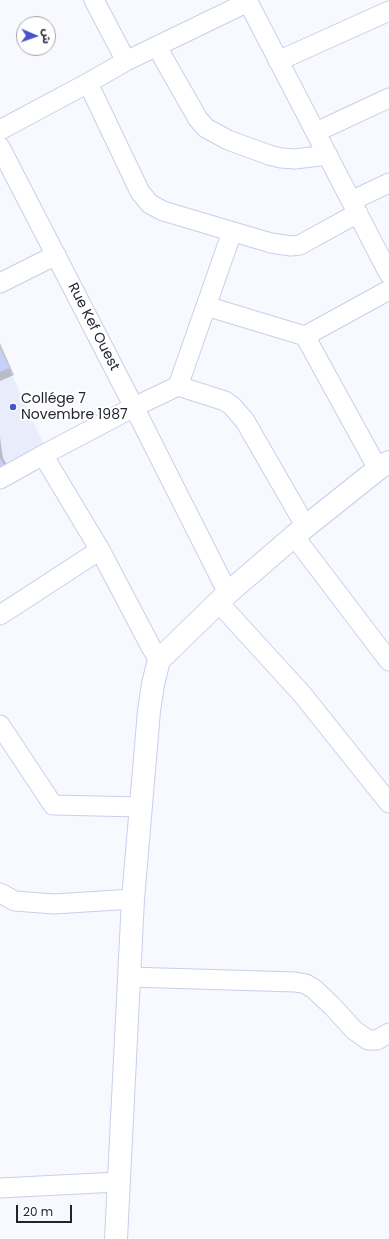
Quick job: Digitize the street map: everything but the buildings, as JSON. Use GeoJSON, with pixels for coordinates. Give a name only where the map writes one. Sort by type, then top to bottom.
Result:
{"type":"FeatureCollection","features":[{"type":"Feature","properties":{"kind":"street"},"geometry":{"type":"LineString","coordinates":[[94,0],[126,62]]}},
{"type":"Feature","properties":{"kind":"street"},"geometry":{"type":"LineString","coordinates":[[0,130],[126,62],[248,1],[355,207],[389,277],[305,336]]}},
{"type":"Feature","properties":{"kind":"street"},"geometry":{"type":"LineString","coordinates":[[278,61],[389,11]]}},
{"type":"Feature","properties":{"kind":"street"},"geometry":{"type":"LineString","coordinates":[[157,47],[198,119],[206,128],[228,140],[269,156],[295,159],[328,155]]}},
{"type":"Feature","properties":{"kind":"street"},"geometry":{"type":"LineString","coordinates":[[88,83],[140,192],[150,204],[163,211],[271,243],[291,246],[300,245],[308,241],[389,183]]}},
{"type":"Feature","properties":{"kind":"street"},"geometry":{"type":"LineString","coordinates":[[316,132],[389,98]]}},
{"type":"Feature","properties":{"kind":"street","name":"Rue Kef Ouest"},"geometry":{"type":"LineString","coordinates":[[0,147],[134,407],[223,597],[389,803]]}},
{"type":"Feature","properties":{"kind":"street"},"geometry":{"type":"LineString","coordinates":[[178,386],[232,232]]}},
{"type":"Feature","properties":{"kind":"street"},"geometry":{"type":"LineString","coordinates":[[0,282],[56,255]]}},
{"type":"Feature","properties":{"kind":"street"},"geometry":{"type":"LineString","coordinates":[[116,1239],[133,898],[148,711],[159,660],[223,597],[300,531],[383,465],[305,336],[206,306]]}},
{"type":"Feature","properties":{"kind":"street"},"geometry":{"type":"LineString","coordinates":[[0,479],[134,407],[178,386],[225,401],[232,406],[245,421],[300,531],[389,661]]}},
{"type":"Feature","properties":{"kind":"street"},"geometry":{"type":"LineString","coordinates":[[43,455],[100,550],[159,660]]}},
{"type":"Feature","properties":{"kind":"street"},"geometry":{"type":"LineString","coordinates":[[0,615],[100,550]]}},
{"type":"Feature","properties":{"kind":"street"},"geometry":{"type":"LineString","coordinates":[[3,737],[53,805],[140,807]]}},
{"type":"Feature","properties":{"kind":"street"},"geometry":{"type":"LineString","coordinates":[[0,893],[15,901],[54,904],[133,898]]}},
{"type":"Feature","properties":{"kind":"street"},"geometry":{"type":"LineString","coordinates":[[129,978],[296,982],[306,984],[314,989],[332,1006],[354,1030],[368,1040],[377,1040],[389,1033]]}},
{"type":"Feature","properties":{"kind":"street"},"geometry":{"type":"LineString","coordinates":[[0,1188],[118,1182]]}},
{"type":"Feature","properties":{"kind":"shaded area","name":"Collége 7 Novembre 1987"},"geometry":{"type":"Polygon","coordinates":[[[0,349],[44,445],[0,468],[0,349]]]}},
{"type":"Feature","properties":{"kind":"place","name":"Collége 7 Novembre 1987"},"geometry":{"type":"Point","coordinates":[13,407]}}]}
